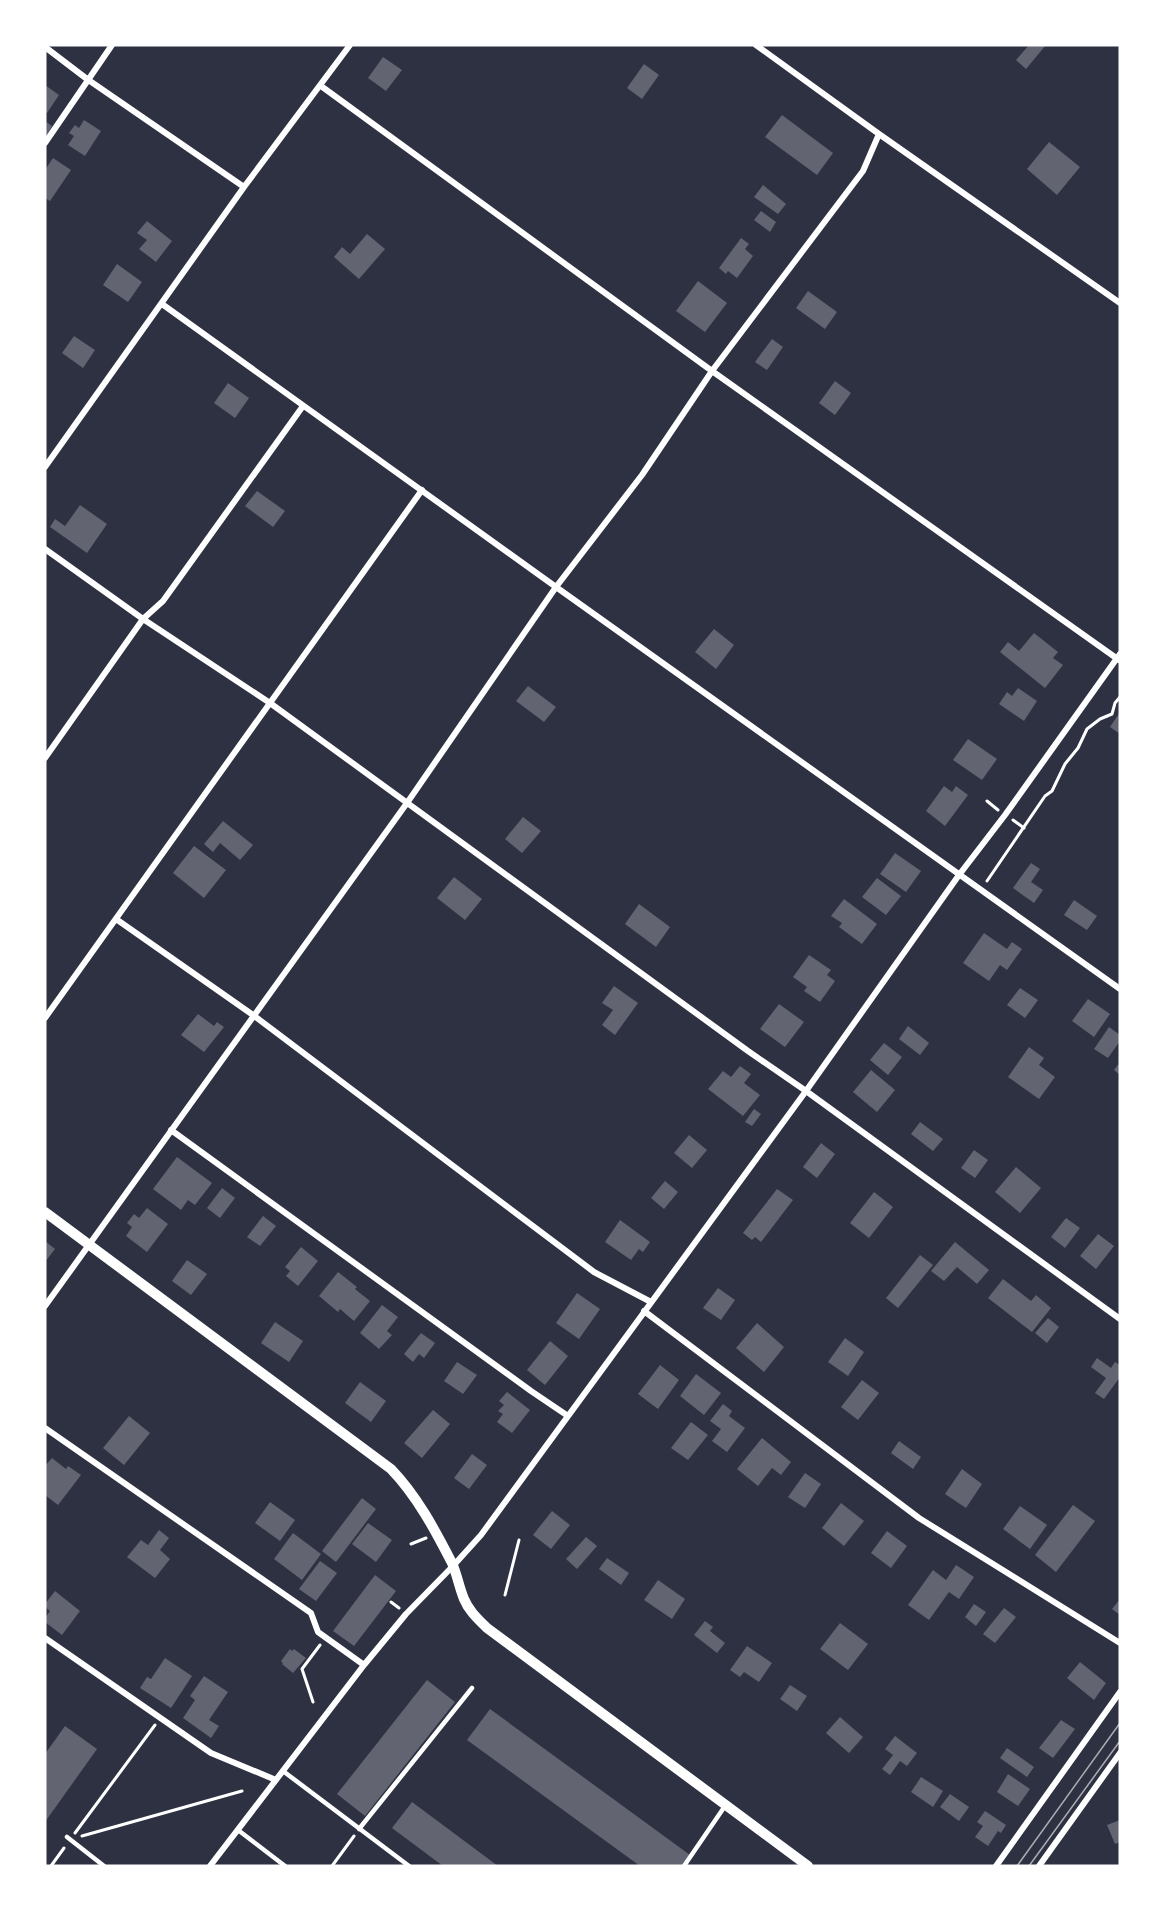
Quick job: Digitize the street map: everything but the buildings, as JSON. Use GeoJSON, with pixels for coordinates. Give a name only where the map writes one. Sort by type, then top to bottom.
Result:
{"type":"FeatureCollection","features":[{"type":"Feature","properties":{"kind":"street"},"geometry":{"type":"LineString","coordinates":[[45,143],[112,45]]}},
{"type":"Feature","properties":{"kind":"street"},"geometry":{"type":"LineString","coordinates":[[45,467],[244,187],[350,45]]}},
{"type":"Feature","properties":{"kind":"street"},"geometry":{"type":"LineString","coordinates":[[756,45],[1120,303]]}},
{"type":"Feature","properties":{"kind":"street"},"geometry":{"type":"LineString","coordinates":[[45,47],[87,79],[244,187]]}},
{"type":"Feature","properties":{"kind":"street"},"geometry":{"type":"LineString","coordinates":[[210,1866],[364,1665],[406,1614],[481,1535],[806,1091],[959,874],[1005,815],[1119,658],[712,371],[321,86]]}},
{"type":"Feature","properties":{"kind":"street"},"geometry":{"type":"LineString","coordinates":[[45,1306],[407,803],[556,587],[642,475],[712,371],[863,171],[879,134]]}},
{"type":"Feature","properties":{"kind":"street"},"geometry":{"type":"LineString","coordinates":[[162,304],[1120,989]]}},
{"type":"Feature","properties":{"kind":"street"},"geometry":{"type":"LineString","coordinates":[[45,758],[143,619],[164,601],[303,406]]}},
{"type":"Feature","properties":{"kind":"street"},"geometry":{"type":"LineString","coordinates":[[45,1018],[422,490]]}},
{"type":"Feature","properties":{"kind":"street"},"geometry":{"type":"LineString","coordinates":[[45,549],[143,619],[270,703],[1120,1319]]}},
{"type":"Feature","properties":{"kind":"street"},"geometry":{"type":"LineString","coordinates":[[116,920],[254,1015],[594,1272],[651,1302]]}},
{"type":"Feature","properties":{"kind":"street"},"geometry":{"type":"LineString","coordinates":[[171,1130],[568,1416]]}},
{"type":"Feature","properties":{"kind":"street"},"geometry":{"type":"LineString","coordinates":[[45,1212],[391,1469],[408,1487],[436,1533],[453,1566],[464,1599],[471,1612],[487,1628],[808,1866]]}},
{"type":"Feature","properties":{"kind":"street"},"geometry":{"type":"LineString","coordinates":[[644,1311],[918,1518],[1120,1643]]}},
{"type":"Feature","properties":{"kind":"street"},"geometry":{"type":"LineString","coordinates":[[45,1428],[311,1613],[318,1632],[364,1665]]}},
{"type":"Feature","properties":{"kind":"street"},"geometry":{"type":"LineString","coordinates":[[45,1638],[211,1753],[276,1780]]}},
{"type":"Feature","properties":{"kind":"street"},"geometry":{"type":"LineString","coordinates":[[996,1866],[1120,1692]]}},
{"type":"Feature","properties":{"kind":"street"},"geometry":{"type":"LineString","coordinates":[[1039,1866],[1120,1753]]}},
{"type":"Feature","properties":{"kind":"lane"},"geometry":{"type":"LineString","coordinates":[[359,1829],[472,1688]]}},
{"type":"Feature","properties":{"kind":"lane"},"geometry":{"type":"LineString","coordinates":[[283,1771],[409,1866]]}},
{"type":"Feature","properties":{"kind":"lane"},"geometry":{"type":"LineString","coordinates":[[684,1866],[726,1805]]}},
{"type":"Feature","properties":{"kind":"lane"},"geometry":{"type":"LineString","coordinates":[[238,1830],[285,1866]]}},
{"type":"Feature","properties":{"kind":"lane"},"geometry":{"type":"LineString","coordinates":[[68,1838],[104,1866]]}},
{"type":"Feature","properties":{"kind":"path"},"geometry":{"type":"LineString","coordinates":[[981,890],[1045,796],[1052,790],[1087,729],[1100,719],[1113,714],[1115,703],[1120,697]]}},
{"type":"Feature","properties":{"kind":"path"},"geometry":{"type":"LineString","coordinates":[[505,1595],[519,1540]]}},
{"type":"Feature","properties":{"kind":"path"},"geometry":{"type":"LineString","coordinates":[[313,1702],[302,1669],[326,1637]]}},
{"type":"Feature","properties":{"kind":"path"},"geometry":{"type":"LineString","coordinates":[[51,1866],[68,1838],[160,1718]]}},
{"type":"Feature","properties":{"kind":"path"},"geometry":{"type":"LineString","coordinates":[[68,1838],[242,1791]]}},
{"type":"Feature","properties":{"kind":"path"},"geometry":{"type":"LineString","coordinates":[[332,1866],[359,1829]]}},
{"type":"Feature","properties":{"kind":"tram line"},"geometry":{"type":"LineString","coordinates":[[1017,1866],[1120,1723]]}},
{"type":"Feature","properties":{"kind":"tram line"},"geometry":{"type":"LineString","coordinates":[[1029,1866],[1120,1741]]}}]}
